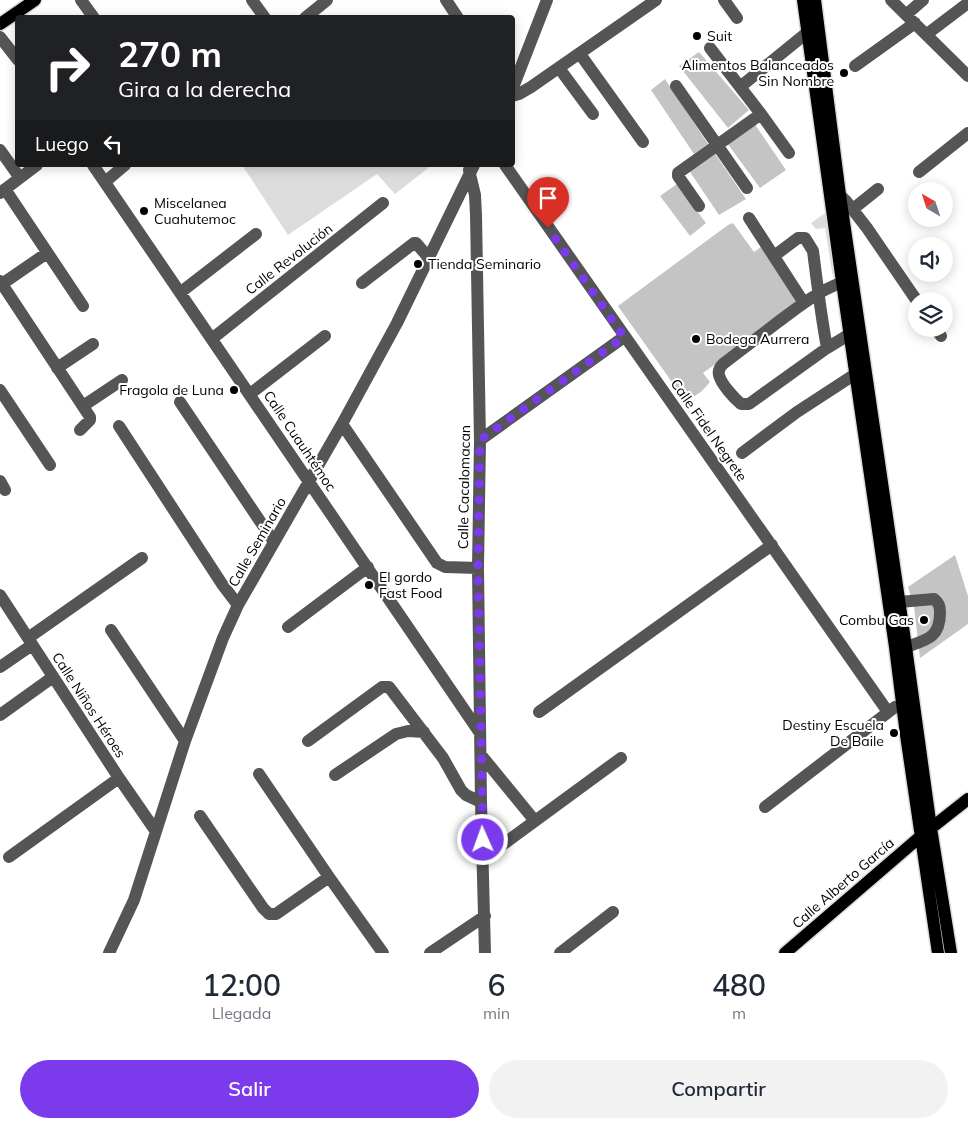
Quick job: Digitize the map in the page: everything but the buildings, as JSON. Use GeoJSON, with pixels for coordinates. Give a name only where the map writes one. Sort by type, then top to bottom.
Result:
{"type":"FeatureCollection","features":[{"type":"Feature","properties":{"kind":"main road"},"geometry":{"type":"LineString","coordinates":[[0,24],[35,0]]}},
{"type":"Feature","properties":{"kind":"main road"},"geometry":{"type":"LineString","coordinates":[[803,0],[828,186],[848,281]]}},
{"type":"Feature","properties":{"kind":"main road"},"geometry":{"type":"LineString","coordinates":[[815,0],[860,371],[926,832],[938,953]]}},
{"type":"Feature","properties":{"kind":"main road"},"geometry":{"type":"LineString","coordinates":[[860,371],[906,647],[907,700]]}},
{"type":"Feature","properties":{"kind":"main road","name":"Calle Alberto García"},"geometry":{"type":"LineString","coordinates":[[785,953],[926,832],[968,799]]}},
{"type":"Feature","properties":{"kind":"main road"},"geometry":{"type":"LineString","coordinates":[[926,832],[951,953]]}},
{"type":"Feature","properties":{"kind":"street"},"geometry":{"type":"LineString","coordinates":[[81,0],[92,15]]}},
{"type":"Feature","properties":{"kind":"street"},"geometry":{"type":"LineString","coordinates":[[252,0],[263,15]]}},
{"type":"Feature","properties":{"kind":"street"},"geometry":{"type":"LineString","coordinates":[[309,15],[327,0]]}},
{"type":"Feature","properties":{"kind":"street"},"geometry":{"type":"LineString","coordinates":[[515,82],[547,0]]}},
{"type":"Feature","properties":{"kind":"street"},"geometry":{"type":"LineString","coordinates":[[515,95],[524,92],[656,0]]}},
{"type":"Feature","properties":{"kind":"street"},"geometry":{"type":"LineString","coordinates":[[724,0],[737,18]]}},
{"type":"Feature","properties":{"kind":"street"},"geometry":{"type":"LineString","coordinates":[[447,2],[449,15]]}},
{"type":"Feature","properties":{"kind":"street"},"geometry":{"type":"LineString","coordinates":[[447,2],[456,15]]}},
{"type":"Feature","properties":{"kind":"street"},"geometry":{"type":"LineString","coordinates":[[927,34],[968,4]]}},
{"type":"Feature","properties":{"kind":"street"},"geometry":{"type":"LineString","coordinates":[[855,66],[910,6],[927,34],[968,76]]}},
{"type":"Feature","properties":{"kind":"street"},"geometry":{"type":"LineString","coordinates":[[740,87],[818,24]]}},
{"type":"Feature","properties":{"kind":"street"},"geometry":{"type":"LineString","coordinates":[[0,38],[15,56]]}},
{"type":"Feature","properties":{"kind":"street"},"geometry":{"type":"LineString","coordinates":[[710,48],[789,154]]}},
{"type":"Feature","properties":{"kind":"street"},"geometry":{"type":"LineString","coordinates":[[580,54],[644,142]]}},
{"type":"Feature","properties":{"kind":"street"},"geometry":{"type":"LineString","coordinates":[[559,68],[593,114]]}},
{"type":"Feature","properties":{"kind":"street"},"geometry":{"type":"LineString","coordinates":[[676,86],[747,188]]}},
{"type":"Feature","properties":{"kind":"street"},"geometry":{"type":"LineString","coordinates":[[699,206],[678,174],[761,114]]}},
{"type":"Feature","properties":{"kind":"street"},"geometry":{"type":"LineString","coordinates":[[919,172],[968,133]]}},
{"type":"Feature","properties":{"kind":"street"},"geometry":{"type":"LineString","coordinates":[[0,150],[20,178]]}},
{"type":"Feature","properties":{"kind":"street"},"geometry":{"type":"LineString","coordinates":[[34,167],[3,191],[48,253],[83,306]]}},
{"type":"Feature","properties":{"kind":"street","name":"Calle Cuauhtémoc"},"geometry":{"type":"LineString","coordinates":[[94,167],[213,338],[481,734]]}},
{"type":"Feature","properties":{"kind":"street"},"geometry":{"type":"LineString","coordinates":[[105,182],[123,167]]}},
{"type":"Feature","properties":{"kind":"street","name":"Calle Seminario"},"geometry":{"type":"LineString","coordinates":[[109,953],[134,900],[185,741],[223,638],[238,605],[342,424],[397,323],[470,167]]}},
{"type":"Feature","properties":{"kind":"street","name":"Calle Cacalomacan"},"geometry":{"type":"LineString","coordinates":[[470,167],[475,196],[480,440],[478,568],[485,953]]}},
{"type":"Feature","properties":{"kind":"street","name":"Calle Fidel Negrete"},"geometry":{"type":"LineString","coordinates":[[506,167],[888,712]]}},
{"type":"Feature","properties":{"kind":"street"},"geometry":{"type":"LineString","coordinates":[[828,186],[840,195],[853,209],[911,292]]}},
{"type":"Feature","properties":{"kind":"street"},"geometry":{"type":"LineString","coordinates":[[853,209],[878,189]]}},
{"type":"Feature","properties":{"kind":"street","name":"Calle Revolución"},"geometry":{"type":"LineString","coordinates":[[213,338],[383,203]]}},
{"type":"Feature","properties":{"kind":"street"},"geometry":{"type":"LineString","coordinates":[[749,218],[804,303]]}},
{"type":"Feature","properties":{"kind":"street"},"geometry":{"type":"LineString","coordinates":[[181,292],[256,234]]}},
{"type":"Feature","properties":{"kind":"street"},"geometry":{"type":"LineString","coordinates":[[774,256],[798,238],[805,238],[813,251],[827,348]]}},
{"type":"Feature","properties":{"kind":"street"},"geometry":{"type":"LineString","coordinates":[[362,283],[414,243],[428,257]]}},
{"type":"Feature","properties":{"kind":"street"},"geometry":{"type":"LineString","coordinates":[[48,253],[1,283],[90,419],[80,430]]}},
{"type":"Feature","properties":{"kind":"street"},"geometry":{"type":"LineString","coordinates":[[848,281],[804,303],[723,364],[719,370],[719,376],[738,402],[749,404],[827,348],[855,332]]}},
{"type":"Feature","properties":{"kind":"street"},"geometry":{"type":"LineString","coordinates":[[250,394],[325,336]]}},
{"type":"Feature","properties":{"kind":"street"},"geometry":{"type":"LineString","coordinates":[[480,440],[624,337]]}},
{"type":"Feature","properties":{"kind":"street"},"geometry":{"type":"LineString","coordinates":[[57,368],[93,344]]}},
{"type":"Feature","properties":{"kind":"street"},"geometry":{"type":"LineString","coordinates":[[742,453],[797,412],[860,371]]}},
{"type":"Feature","properties":{"kind":"street"},"geometry":{"type":"LineString","coordinates":[[83,406],[122,380]]}},
{"type":"Feature","properties":{"kind":"street"},"geometry":{"type":"LineString","coordinates":[[0,390],[50,465]]}},
{"type":"Feature","properties":{"kind":"street"},"geometry":{"type":"LineString","coordinates":[[180,402],[274,542]]}},
{"type":"Feature","properties":{"kind":"street"},"geometry":{"type":"LineString","coordinates":[[342,424],[437,563],[445,567],[478,568]]}},
{"type":"Feature","properties":{"kind":"street"},"geometry":{"type":"LineString","coordinates":[[119,426],[222,584],[238,605]]}},
{"type":"Feature","properties":{"kind":"street"},"geometry":{"type":"LineString","coordinates":[[539,712],[772,545]]}},
{"type":"Feature","properties":{"kind":"street"},"geometry":{"type":"LineString","coordinates":[[0,667],[30,642],[142,558]]}},
{"type":"Feature","properties":{"kind":"street"},"geometry":{"type":"LineString","coordinates":[[288,627],[368,567]]}},
{"type":"Feature","properties":{"kind":"street","name":"Calle Niños Héroes"},"geometry":{"type":"LineString","coordinates":[[0,596],[119,778],[156,830]]}},
{"type":"Feature","properties":{"kind":"street"},"geometry":{"type":"LineString","coordinates":[[899,602],[934,599],[940,607],[938,625],[932,636],[906,647]]}},
{"type":"Feature","properties":{"kind":"street"},"geometry":{"type":"LineString","coordinates":[[111,630],[185,741]]}},
{"type":"Feature","properties":{"kind":"street"},"geometry":{"type":"LineString","coordinates":[[0,715],[53,677]]}},
{"type":"Feature","properties":{"kind":"street"},"geometry":{"type":"LineString","coordinates":[[308,741],[385,686],[392,690],[424,732],[443,758],[462,790],[481,802]]}},
{"type":"Feature","properties":{"kind":"street"},"geometry":{"type":"LineString","coordinates":[[765,807],[888,712],[907,700]]}},
{"type":"Feature","properties":{"kind":"street"},"geometry":{"type":"LineString","coordinates":[[335,775],[396,734],[408,731],[424,732]]}},
{"type":"Feature","properties":{"kind":"street"},"geometry":{"type":"LineString","coordinates":[[481,755],[535,821]]}},
{"type":"Feature","properties":{"kind":"street"},"geometry":{"type":"LineString","coordinates":[[484,859],[621,758]]}},
{"type":"Feature","properties":{"kind":"street"},"geometry":{"type":"LineString","coordinates":[[259,774],[383,953]]}},
{"type":"Feature","properties":{"kind":"street"},"geometry":{"type":"LineString","coordinates":[[9,857],[119,778]]}},
{"type":"Feature","properties":{"kind":"street"},"geometry":{"type":"LineString","coordinates":[[200,816],[269,914],[276,914],[329,877]]}},
{"type":"Feature","properties":{"kind":"street"},"geometry":{"type":"LineString","coordinates":[[560,953],[614,912]]}},
{"type":"Feature","properties":{"kind":"street"},"geometry":{"type":"LineString","coordinates":[[430,953],[485,916]]}},
{"type":"Feature","properties":{"kind":"shaded area"},"geometry":{"type":"Polygon","coordinates":[[[243,167],[429,167],[395,194],[377,174],[288,235],[243,167]]]}},
{"type":"Feature","properties":{"kind":"shaded area"},"geometry":{"type":"Polygon","coordinates":[[[828,211],[834,284],[825,228],[816,229],[811,223],[828,211]]]}},
{"type":"Feature","properties":{"kind":"place","name":"Suit"},"geometry":{"type":"Point","coordinates":[697,36]}},
{"type":"Feature","properties":{"kind":"place","name":"Alimentos Balanceados Sin Nombre"},"geometry":{"type":"Point","coordinates":[844,73]}},
{"type":"Feature","properties":{"kind":"place","name":"Miscelanea Cuahutemoc"},"geometry":{"type":"Point","coordinates":[144,211]}},
{"type":"Feature","properties":{"kind":"place","name":"Tienda Seminario"},"geometry":{"type":"Point","coordinates":[418,264]}},
{"type":"Feature","properties":{"kind":"place","name":"Bodega Aurrera"},"geometry":{"type":"Point","coordinates":[696,339]}},
{"type":"Feature","properties":{"kind":"place","name":"Fragola de Luna"},"geometry":{"type":"Point","coordinates":[234,390]}},
{"type":"Feature","properties":{"kind":"place","name":"El gordo Fast Food"},"geometry":{"type":"Point","coordinates":[369,585]}},
{"type":"Feature","properties":{"kind":"place","name":"Combu Gas"},"geometry":{"type":"Point","coordinates":[924,620]}},
{"type":"Feature","properties":{"kind":"place","name":"Destiny Escuela De Baile"},"geometry":{"type":"Point","coordinates":[894,733]}},
{"type":"Feature","properties":{"kind":"route"},"geometry":{"type":"LineString","coordinates":[[483,840],[478,568],[480,440],[624,337],[548,228]]}}]}
